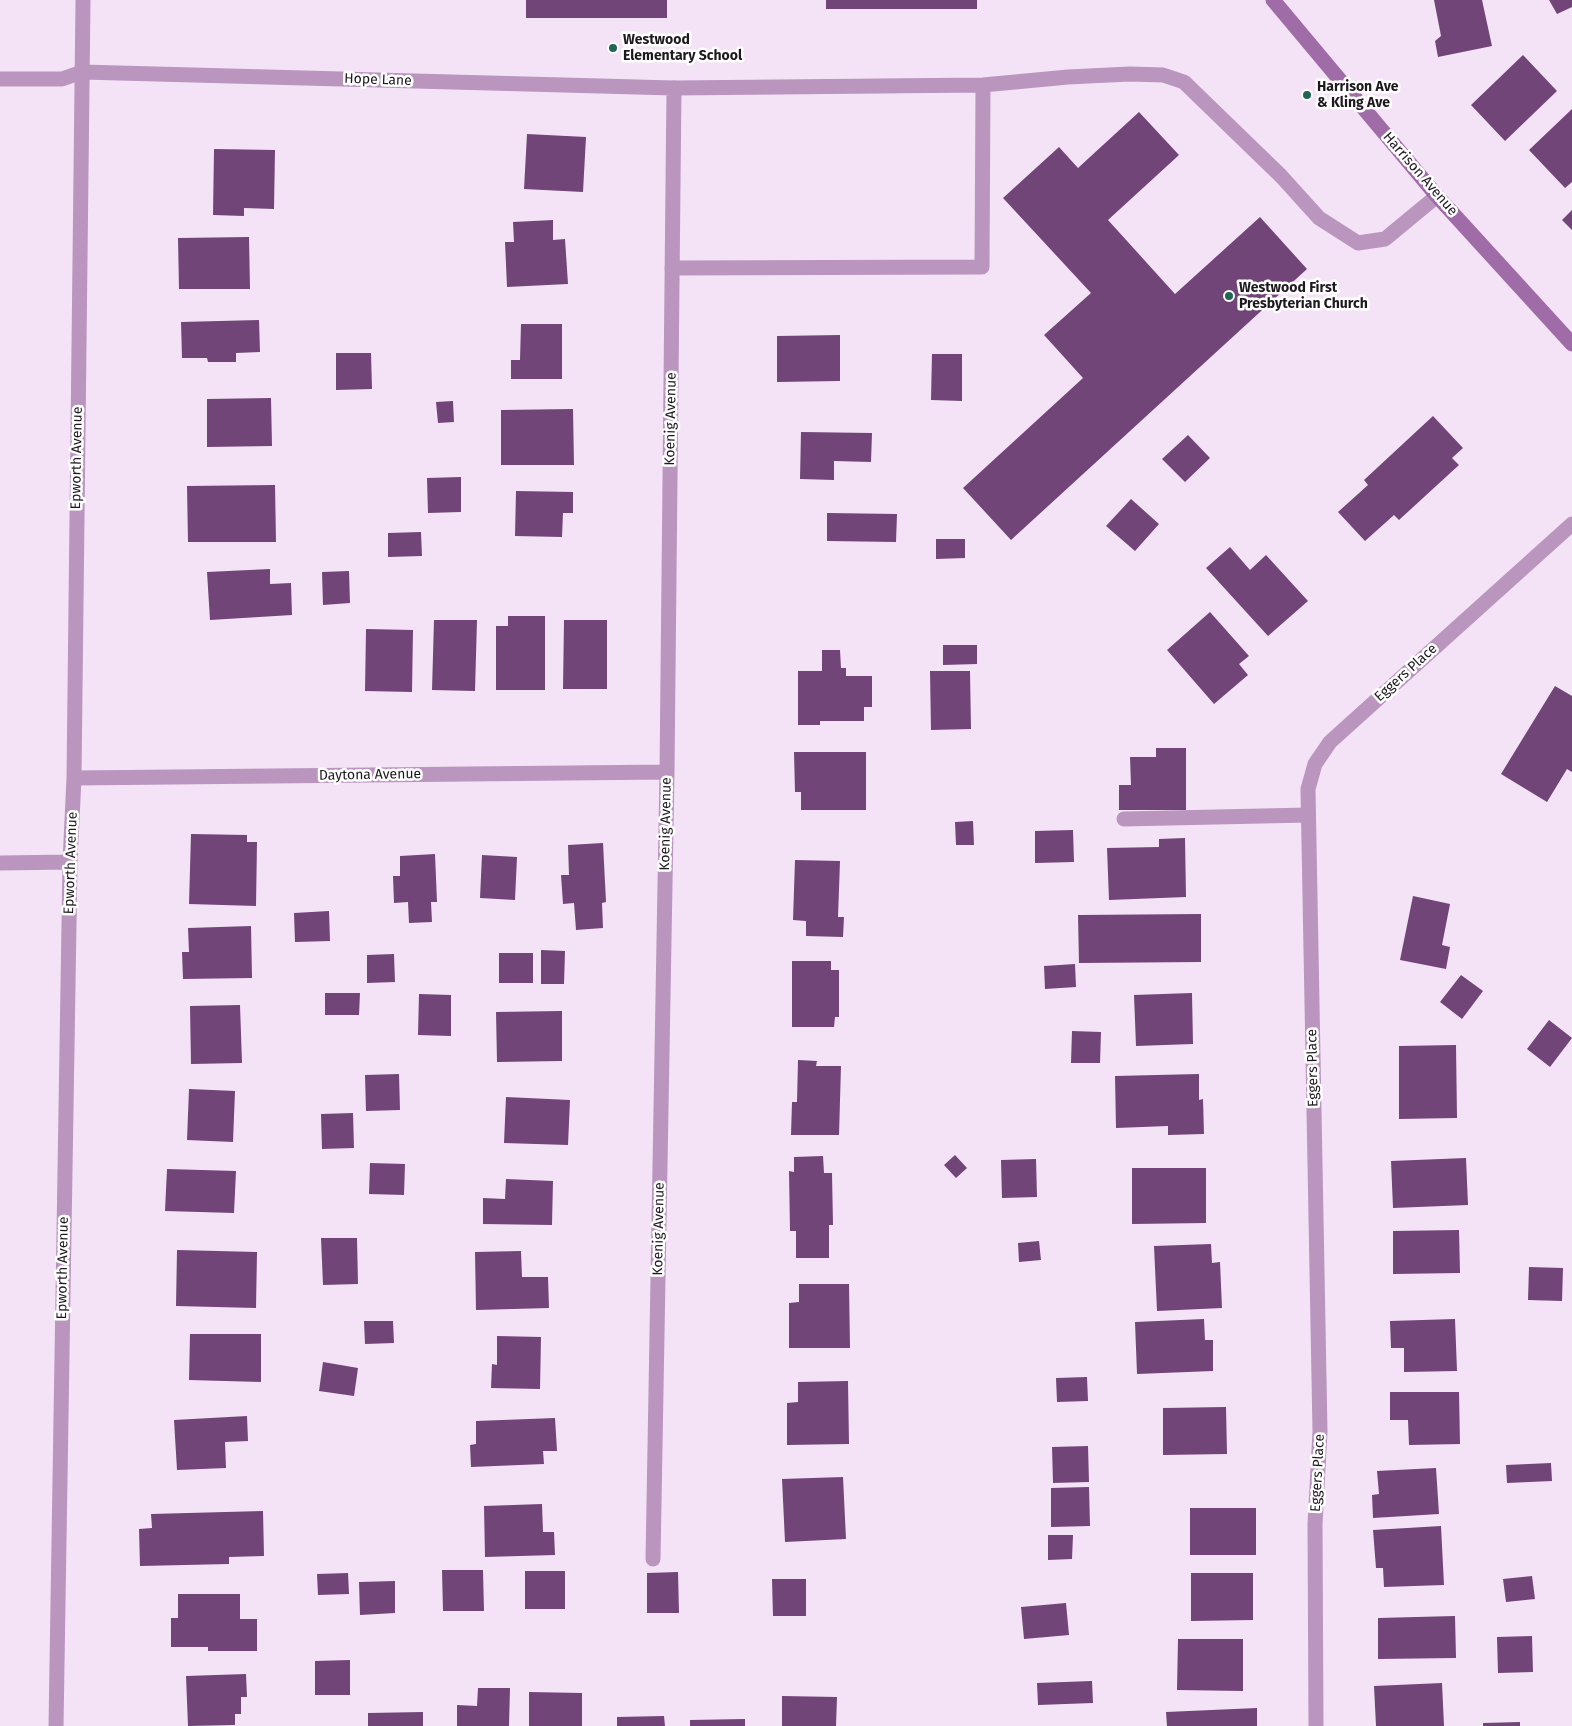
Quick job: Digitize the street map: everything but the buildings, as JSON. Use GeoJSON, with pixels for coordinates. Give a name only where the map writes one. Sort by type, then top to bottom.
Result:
{"type":"FeatureCollection","features":[{"type":"Feature","properties":{"kind":"main road","name":"Harrison Avenue"},"geometry":{"type":"LineString","coordinates":[[1273,0],[1437,196],[1572,344]]}},
{"type":"Feature","properties":{"kind":"street","name":"Epworth Avenue"},"geometry":{"type":"LineString","coordinates":[[56,1726],[70,862],[74,778],[83,0]]}},
{"type":"Feature","properties":{"kind":"street","name":"Hope Lane"},"geometry":{"type":"LineString","coordinates":[[0,79],[62,79],[82,72],[674,88],[983,85],[1130,74],[1162,75],[1184,82],[1282,176],[1319,218],[1358,243],[1385,239],[1437,196]]}},
{"type":"Feature","properties":{"kind":"street"},"geometry":{"type":"LineString","coordinates":[[672,268],[982,267],[983,85]]}},
{"type":"Feature","properties":{"kind":"street","name":"Koenig Avenue"},"geometry":{"type":"LineString","coordinates":[[653,1559],[667,772],[674,88]]}},
{"type":"Feature","properties":{"kind":"street","name":"Eggers Place"},"geometry":{"type":"LineString","coordinates":[[1316,1726],[1315,1524],[1320,1431],[1308,790],[1315,764],[1330,742],[1572,524]]}},
{"type":"Feature","properties":{"kind":"street","name":"Daytona Avenue"},"geometry":{"type":"LineString","coordinates":[[74,778],[667,772]]}},
{"type":"Feature","properties":{"kind":"street"},"geometry":{"type":"LineString","coordinates":[[1124,819],[1308,815]]}},
{"type":"Feature","properties":{"kind":"street"},"geometry":{"type":"LineString","coordinates":[[0,863],[70,862]]}},
{"type":"Feature","properties":{"kind":"place","name":"Westwood Elementary School"},"geometry":{"type":"Point","coordinates":[613,48]}},
{"type":"Feature","properties":{"kind":"place","name":"Harrison Ave & Kling Ave"},"geometry":{"type":"Point","coordinates":[1307,95]}},
{"type":"Feature","properties":{"kind":"place","name":"Westwood First Presbyterian Church"},"geometry":{"type":"Point","coordinates":[1229,296]}}]}
